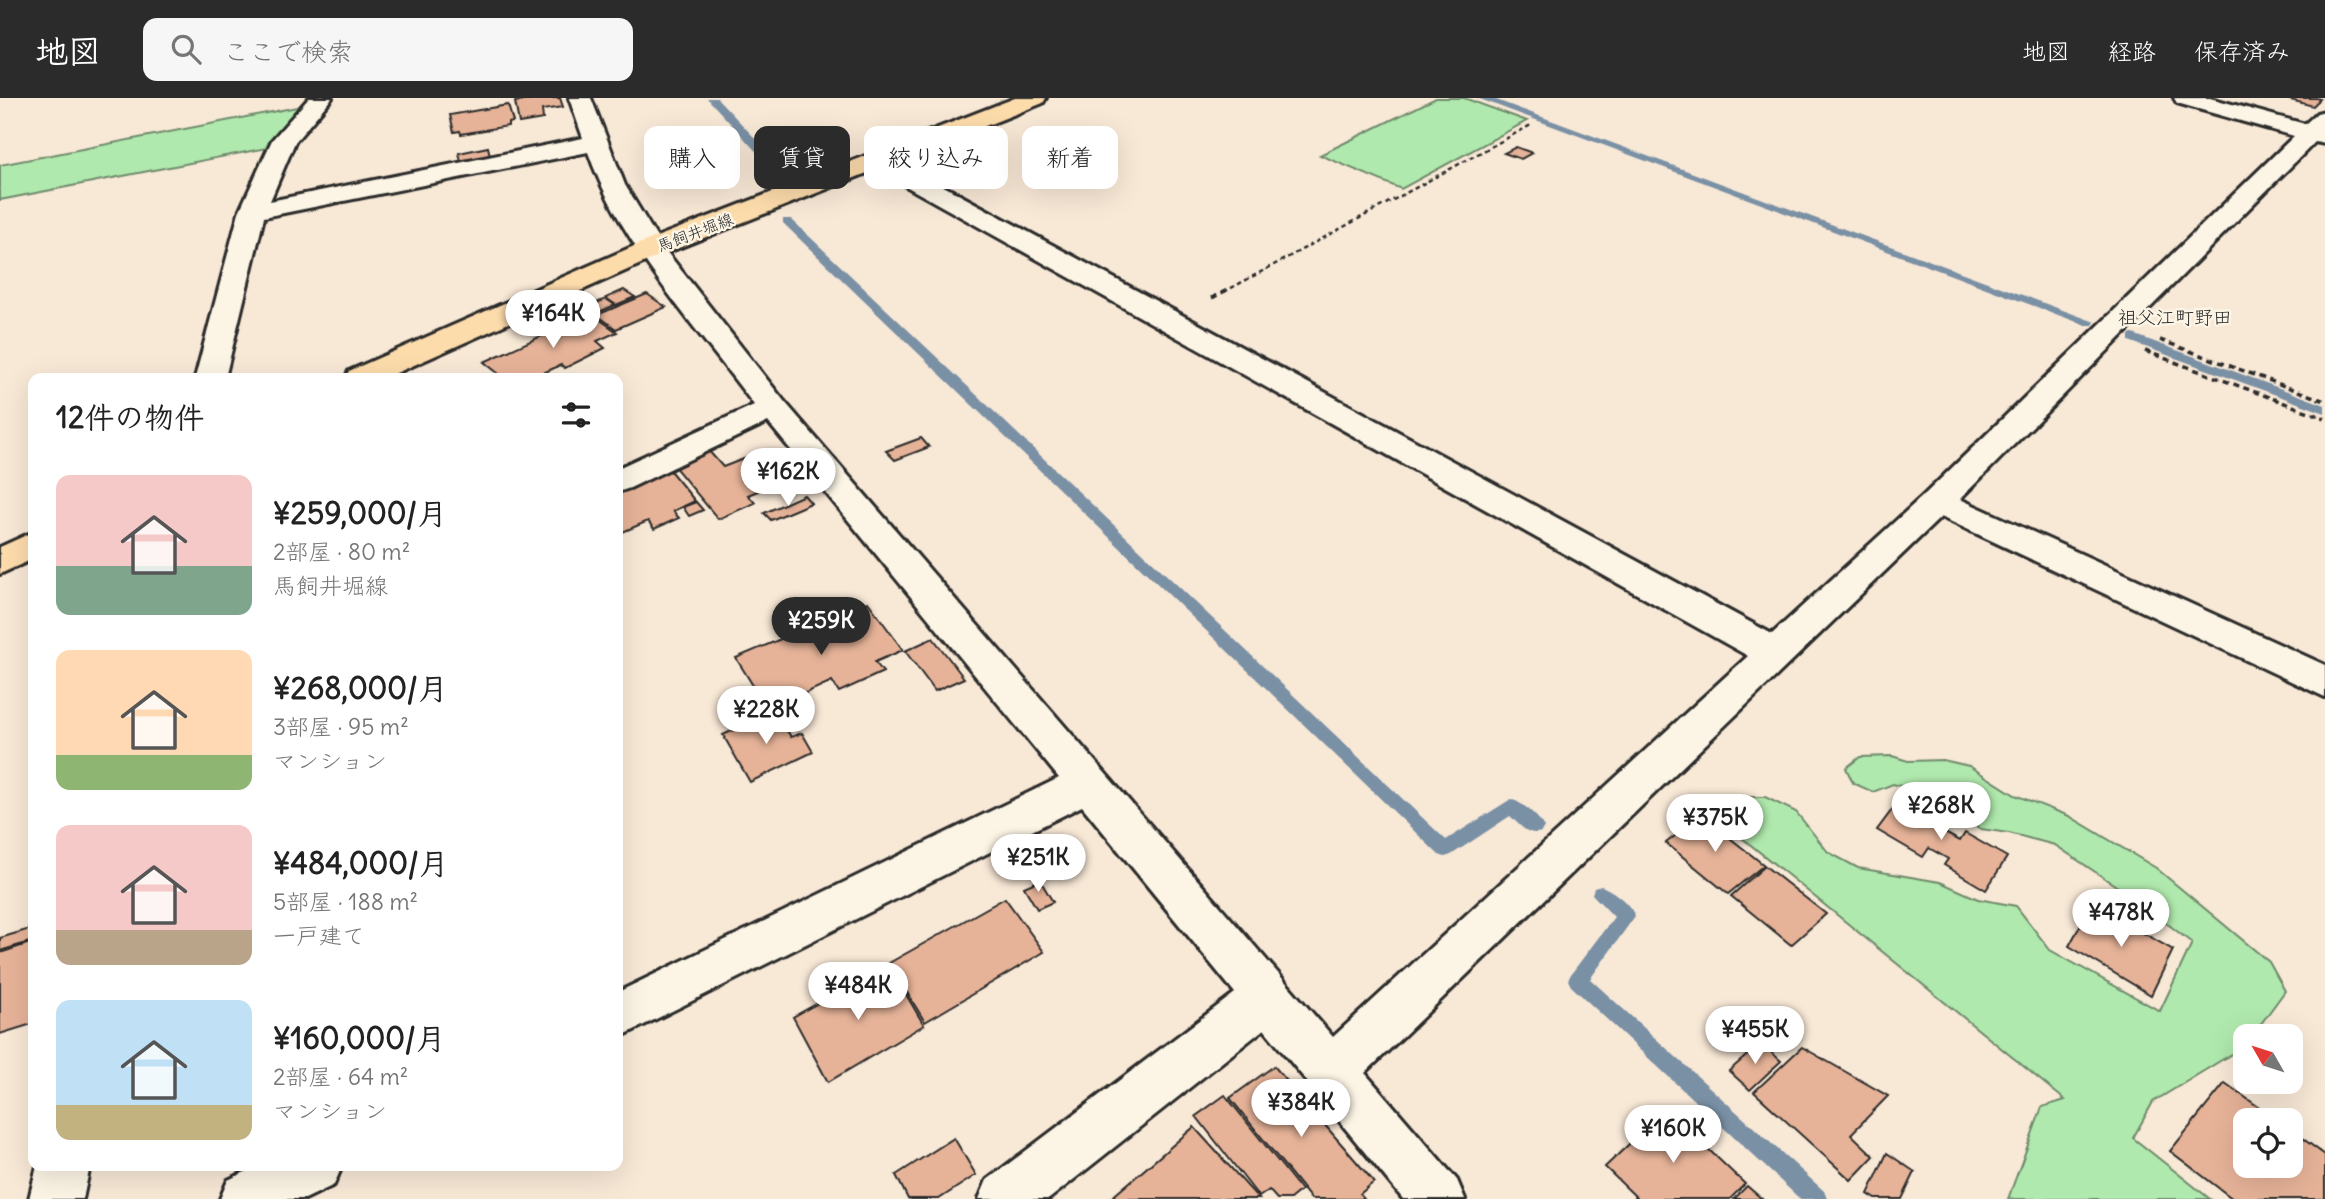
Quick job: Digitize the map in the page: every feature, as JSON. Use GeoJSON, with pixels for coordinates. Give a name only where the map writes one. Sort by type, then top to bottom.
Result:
{"type":"FeatureCollection","features":[{"type":"Feature","properties":{"kind":"main road","name":"馬飼井堀線"},"geometry":{"type":"LineString","coordinates":[[964,126],[1035,98]]}},
{"type":"Feature","properties":{"kind":"main road","name":"馬飼井堀線"},"geometry":{"type":"LineString","coordinates":[[371,373],[651,249],[864,165]]}},
{"type":"Feature","properties":{"kind":"main road"},"geometry":{"type":"LineString","coordinates":[[0,562],[28,547]]}},
{"type":"Feature","properties":{"kind":"street"},"geometry":{"type":"LineString","coordinates":[[211,373],[252,212],[284,140],[321,98]]}},
{"type":"Feature","properties":{"kind":"street"},"geometry":{"type":"LineString","coordinates":[[580,98],[611,185],[651,249],[773,408],[1331,1072],[1418,1191]]}},
{"type":"Feature","properties":{"kind":"street"},"geometry":{"type":"LineString","coordinates":[[2185,98],[2320,129]]}},
{"type":"Feature","properties":{"kind":"street"},"geometry":{"type":"LineString","coordinates":[[1331,1072],[1937,502],[2320,129]]}},
{"type":"Feature","properties":{"kind":"street"},"geometry":{"type":"LineString","coordinates":[[252,212],[595,144]]}},
{"type":"Feature","properties":{"kind":"street"},"geometry":{"type":"LineString","coordinates":[[930,189],[1776,654]]}},
{"type":"Feature","properties":{"kind":"street"},"geometry":{"type":"LineString","coordinates":[[623,479],[773,408]]}},
{"type":"Feature","properties":{"kind":"street"},"geometry":{"type":"LineString","coordinates":[[1937,502],[2325,682]]}},
{"type":"Feature","properties":{"kind":"street"},"geometry":{"type":"LineString","coordinates":[[623,1014],[1089,783]]}},
{"type":"Feature","properties":{"kind":"street"},"geometry":{"type":"LineString","coordinates":[[1006,1199],[1269,996]]}},
{"type":"Feature","properties":{"kind":"street"},"geometry":{"type":"LineString","coordinates":[[56,1199],[63,1171]]}},
{"type":"Feature","properties":{"kind":"street"},"geometry":{"type":"LineString","coordinates":[[247,1199],[305,1171]]}},
{"type":"Feature","properties":{"kind":"path"},"geometry":{"type":"LineString","coordinates":[[1170,321],[1531,125]]}},
{"type":"Feature","properties":{"kind":"path"},"geometry":{"type":"LineString","coordinates":[[2111,330],[2325,401]]}},
{"type":"Feature","properties":{"kind":"path"},"geometry":{"type":"LineString","coordinates":[[2111,330],[2325,418]]}},
{"type":"Feature","properties":{"kind":"green space"},"geometry":{"type":"Polygon","coordinates":[[[1436,98],[1464,98],[1527,121],[1401,189],[1320,155],[1436,98]]]}},
{"type":"Feature","properties":{"kind":"green space"},"geometry":{"type":"Polygon","coordinates":[[[302,106],[267,148],[0,200],[0,165],[302,106]]]}},
{"type":"Feature","properties":{"kind":"green space"},"geometry":{"type":"Polygon","coordinates":[[[1892,756],[1908,761],[1943,760],[1969,766],[2015,795],[2069,816],[2156,868],[2269,962],[2285,991],[2261,1024],[2233,1024],[2233,1053],[2153,1102],[2133,1138],[2210,1199],[2008,1199],[2042,1107],[2065,1100],[1741,837],[1728,811],[1748,797],[1765,797],[1796,812],[1828,852],[1858,868],[1940,882],[1978,899],[2016,906],[2050,950],[2160,1011],[2192,943],[2137,900],[2055,845],[1981,829],[1915,790],[1893,784],[1873,792],[1853,783],[1846,768],[1860,757],[1892,756]]]}},
{"type":"Feature","properties":{"kind":"building"},"geometry":{"type":"Polygon","coordinates":[[[560,98],[563,107],[542,110],[543,119],[519,123],[515,102],[560,98]]]}},
{"type":"Feature","properties":{"kind":"building"},"geometry":{"type":"Polygon","coordinates":[[[2283,98],[2316,98],[2320,99],[2313,106],[2283,98]]]}},
{"type":"Feature","properties":{"kind":"building"},"geometry":{"type":"Polygon","coordinates":[[[508,105],[513,122],[508,123],[508,126],[461,134],[460,131],[454,132],[450,115],[508,105]]]}},
{"type":"Feature","properties":{"kind":"building"},"geometry":{"type":"Polygon","coordinates":[[[488,147],[491,160],[462,165],[459,153],[488,147]]]}},
{"type":"Feature","properties":{"kind":"building"},"geometry":{"type":"Polygon","coordinates":[[[1516,147],[1532,153],[1521,159],[1504,153],[1516,147]]]}},
{"type":"Feature","properties":{"kind":"building"},"geometry":{"type":"Polygon","coordinates":[[[624,290],[635,297],[616,305],[606,298],[624,290]]]}},
{"type":"Feature","properties":{"kind":"building"},"geometry":{"type":"Polygon","coordinates":[[[647,294],[666,307],[616,329],[597,315],[647,294]]]}},
{"type":"Feature","properties":{"kind":"building"},"geometry":{"type":"Polygon","coordinates":[[[606,299],[615,305],[599,312],[590,306],[606,299]]]}},
{"type":"Feature","properties":{"kind":"building"},"geometry":{"type":"Polygon","coordinates":[[[595,316],[617,332],[597,341],[605,348],[565,368],[561,365],[543,373],[498,373],[484,362],[568,324],[571,326],[595,316]]]}},
{"type":"Feature","properties":{"kind":"building"},"geometry":{"type":"Polygon","coordinates":[[[921,438],[929,447],[895,460],[886,451],[921,438]]]}},
{"type":"Feature","properties":{"kind":"building"},"geometry":{"type":"Polygon","coordinates":[[[708,450],[723,467],[764,451],[789,478],[748,495],[755,503],[718,519],[673,465],[708,450]]]}},
{"type":"Feature","properties":{"kind":"building"},"geometry":{"type":"Polygon","coordinates":[[[667,467],[695,501],[673,511],[679,518],[654,529],[648,521],[623,532],[623,490],[655,478],[652,474],[667,467]]]}},
{"type":"Feature","properties":{"kind":"building"},"geometry":{"type":"Polygon","coordinates":[[[804,495],[811,503],[771,520],[764,513],[804,495]]]}},
{"type":"Feature","properties":{"kind":"building"},"geometry":{"type":"Polygon","coordinates":[[[696,502],[703,510],[689,516],[683,507],[696,502]]]}},
{"type":"Feature","properties":{"kind":"building"},"geometry":{"type":"Polygon","coordinates":[[[868,602],[903,650],[875,662],[883,672],[839,692],[832,681],[768,710],[736,658],[868,602]]]}},
{"type":"Feature","properties":{"kind":"building"},"geometry":{"type":"Polygon","coordinates":[[[933,638],[964,678],[935,691],[905,651],[933,638]]]}},
{"type":"Feature","properties":{"kind":"building"},"geometry":{"type":"Polygon","coordinates":[[[760,699],[768,713],[755,719],[746,705],[760,699]]]}},
{"type":"Feature","properties":{"kind":"building"},"geometry":{"type":"Polygon","coordinates":[[[775,711],[791,737],[802,733],[813,752],[750,782],[723,735],[775,711]]]}},
{"type":"Feature","properties":{"kind":"building"},"geometry":{"type":"Polygon","coordinates":[[[1903,795],[1948,820],[1941,831],[1960,841],[1965,833],[2007,857],[1986,890],[1944,865],[1948,859],[1929,848],[1923,857],[1877,830],[1903,795]]]}},
{"type":"Feature","properties":{"kind":"building"},"geometry":{"type":"Polygon","coordinates":[[[1701,815],[1764,865],[1728,894],[1666,843],[1701,815]]]}},
{"type":"Feature","properties":{"kind":"building"},"geometry":{"type":"Polygon","coordinates":[[[1765,866],[1826,914],[1791,945],[1731,896],[1765,866]]]}},
{"type":"Feature","properties":{"kind":"building"},"geometry":{"type":"Polygon","coordinates":[[[1040,880],[1053,902],[1037,909],[1024,887],[1040,880]]]}},
{"type":"Feature","properties":{"kind":"building"},"geometry":{"type":"Polygon","coordinates":[[[1005,898],[1044,952],[925,1022],[889,963],[1005,898]]]}},
{"type":"Feature","properties":{"kind":"building"},"geometry":{"type":"Polygon","coordinates":[[[2092,904],[2173,950],[2151,995],[2069,946],[2092,904]]]}},
{"type":"Feature","properties":{"kind":"building"},"geometry":{"type":"Polygon","coordinates":[[[28,930],[28,943],[0,951],[0,938],[28,930]]]}},
{"type":"Feature","properties":{"kind":"building"},"geometry":{"type":"Polygon","coordinates":[[[28,944],[28,1025],[0,1034],[0,953],[28,944]]]}},
{"type":"Feature","properties":{"kind":"building"},"geometry":{"type":"Polygon","coordinates":[[[888,964],[924,1025],[828,1082],[793,1017],[888,964]]]}},
{"type":"Feature","properties":{"kind":"building"},"geometry":{"type":"Polygon","coordinates":[[[1761,1043],[1781,1061],[1750,1090],[1729,1071],[1761,1043]]]}},
{"type":"Feature","properties":{"kind":"building"},"geometry":{"type":"Polygon","coordinates":[[[1802,1047],[1888,1096],[1851,1134],[1874,1156],[1851,1180],[1754,1092],[1802,1047]]]}},
{"type":"Feature","properties":{"kind":"building"},"geometry":{"type":"Polygon","coordinates":[[[1274,1066],[1374,1182],[1360,1194],[1364,1199],[1311,1199],[1230,1098],[1274,1066]]]}},
{"type":"Feature","properties":{"kind":"building"},"geometry":{"type":"Polygon","coordinates":[[[2225,1083],[2233,1089],[2233,1094],[2240,1094],[2260,1108],[2233,1108],[2233,1178],[2303,1178],[2303,1139],[2325,1155],[2325,1199],[2233,1199],[2170,1151],[2225,1083]]]}},
{"type":"Feature","properties":{"kind":"building"},"geometry":{"type":"Polygon","coordinates":[[[1225,1095],[1301,1190],[1290,1199],[1277,1199],[1269,1190],[1259,1197],[1196,1116],[1225,1095]]]}},
{"type":"Feature","properties":{"kind":"building"},"geometry":{"type":"Polygon","coordinates":[[[1666,1109],[1745,1184],[1730,1199],[1638,1199],[1605,1167],[1666,1109]]]}},
{"type":"Feature","properties":{"kind":"building"},"geometry":{"type":"Polygon","coordinates":[[[1194,1127],[1259,1199],[1110,1199],[1194,1127]]]}},
{"type":"Feature","properties":{"kind":"building"},"geometry":{"type":"Polygon","coordinates":[[[954,1138],[976,1175],[939,1199],[908,1199],[896,1175],[954,1138]]]}},
{"type":"Feature","properties":{"kind":"building"},"geometry":{"type":"Polygon","coordinates":[[[1887,1153],[1915,1172],[1902,1199],[1876,1199],[1868,1194],[1887,1153]]]}},
{"type":"Feature","properties":{"kind":"building"},"geometry":{"type":"Polygon","coordinates":[[[1747,1186],[1762,1199],[1734,1199],[1747,1186]]]}},
{"type":"Feature","properties":{"kind":"waterway"},"geometry":{"type":"LineString","coordinates":[[712,98],[754,143]]}},
{"type":"Feature","properties":{"kind":"waterway"},"geometry":{"type":"LineString","coordinates":[[1482,98],[2089,322]]}},
{"type":"Feature","properties":{"kind":"waterway"},"geometry":{"type":"LineString","coordinates":[[787,221],[1445,850],[1511,806],[1535,827]]}},
{"type":"Feature","properties":{"kind":"waterway"},"geometry":{"type":"LineString","coordinates":[[2133,338],[2325,409]]}},
{"type":"Feature","properties":{"kind":"waterway"},"geometry":{"type":"LineString","coordinates":[[1601,894],[1626,916],[1578,980],[1816,1199]]}},
{"type":"Feature","properties":{"kind":"district","name":"祖父江町野田"},"geometry":{"type":"Point","coordinates":[2175,317]}}]}
